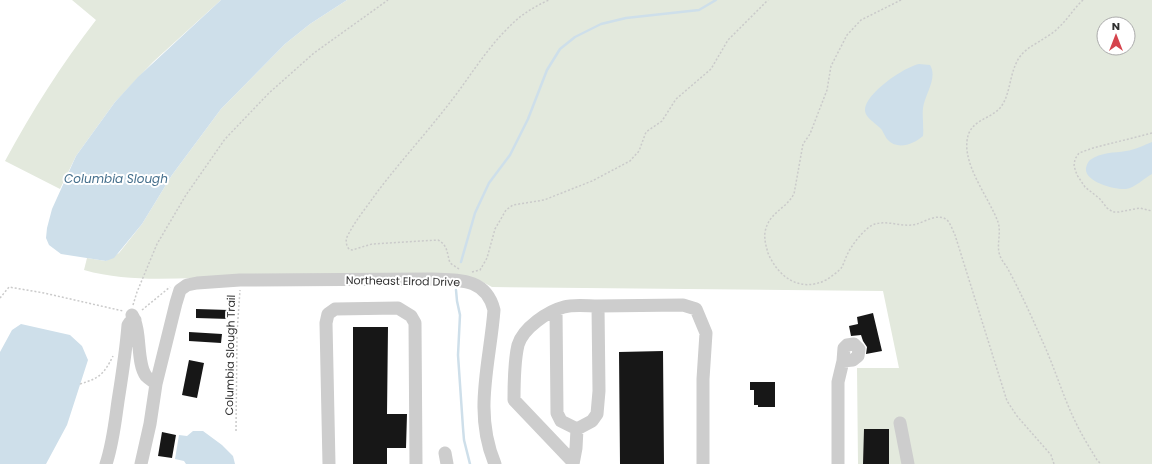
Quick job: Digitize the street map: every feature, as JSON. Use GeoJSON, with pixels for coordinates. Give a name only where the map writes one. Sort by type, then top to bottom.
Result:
{"type":"FeatureCollection","features":[{"type":"Feature","properties":{"kind":"street","name":"Northeast Elrod Drive"},"geometry":{"type":"LineString","coordinates":[[141,464],[150,424],[156,384],[180,290],[197,283],[240,280],[455,279],[480,287],[490,296],[494,310],[484,401],[484,417],[488,447],[495,464]]}},
{"type":"Feature","properties":{"kind":"street"},"geometry":{"type":"LineString","coordinates":[[573,463],[514,400],[514,379],[518,344],[524,334],[548,313],[565,306],[683,306],[696,309],[706,334],[703,464]]}},
{"type":"Feature","properties":{"kind":"street"},"geometry":{"type":"LineString","coordinates":[[577,429],[592,421],[597,414],[599,391],[598,306]]}},
{"type":"Feature","properties":{"kind":"street"},"geometry":{"type":"LineString","coordinates":[[329,464],[326,323],[328,314],[335,309],[398,308],[411,316],[416,324],[416,464]]}},
{"type":"Feature","properties":{"kind":"street"},"geometry":{"type":"LineString","coordinates":[[556,310],[557,412],[560,421],[577,429]]}},
{"type":"Feature","properties":{"kind":"street"},"geometry":{"type":"LineString","coordinates":[[133,318],[145,375],[156,384]]}},
{"type":"Feature","properties":{"kind":"street"},"geometry":{"type":"LineString","coordinates":[[106,464],[113,436],[124,370],[128,325],[133,318]]}},
{"type":"Feature","properties":{"kind":"street"},"geometry":{"type":"LineString","coordinates":[[838,464],[838,382],[843,361]]}},
{"type":"Feature","properties":{"kind":"street"},"geometry":{"type":"LineString","coordinates":[[900,423],[908,464]]}},
{"type":"Feature","properties":{"kind":"street"},"geometry":{"type":"LineString","coordinates":[[573,463],[576,448],[577,429]]}},
{"type":"Feature","properties":{"kind":"path"},"geometry":{"type":"LineString","coordinates":[[133,318],[138,292],[157,244],[186,195],[225,139],[269,93],[314,53],[388,0]]}},
{"type":"Feature","properties":{"kind":"path"},"geometry":{"type":"LineString","coordinates":[[460,270],[450,263],[446,247],[438,240],[372,244],[352,250],[347,246],[347,236],[378,191],[448,105],[485,54],[508,28],[533,7],[549,0]]}},
{"type":"Feature","properties":{"kind":"path"},"geometry":{"type":"LineString","coordinates":[[472,272],[480,270],[487,258],[495,229],[506,210],[513,205],[544,200],[592,181],[630,161],[639,151],[646,132],[662,121],[676,99],[711,69],[728,40],[768,0]]}},
{"type":"Feature","properties":{"kind":"path"},"geometry":{"type":"LineString","coordinates":[[902,0],[861,20],[847,35],[831,66],[827,90],[810,134],[803,144],[794,194],[790,200],[770,218],[765,233],[765,245],[772,263],[782,276],[792,282],[804,284],[818,283],[827,279],[842,267],[847,254],[858,238],[866,229],[874,224],[915,224],[937,217],[948,221],[955,235],[1007,400],[1021,420],[1051,455],[1054,464]]}},
{"type":"Feature","properties":{"kind":"path"},"geometry":{"type":"LineString","coordinates":[[1083,0],[1059,28],[1041,41],[1024,50],[1018,58],[1004,103],[998,110],[979,121],[971,130],[967,140],[967,152],[969,162],[976,179],[987,197],[998,224],[1000,238],[998,247],[1000,257],[1009,270],[1043,341],[1076,422],[1101,464]]}},
{"type":"Feature","properties":{"kind":"path"},"geometry":{"type":"LineString","coordinates":[[1152,133],[1093,148],[1080,153],[1075,159],[1074,166],[1077,175],[1085,187],[1113,212],[1140,208],[1152,211]]}},
{"type":"Feature","properties":{"kind":"path","name":"Columbia Slough Trail"},"geometry":{"type":"LineString","coordinates":[[236,431],[237,333],[240,280]]}},
{"type":"Feature","properties":{"kind":"path"},"geometry":{"type":"LineString","coordinates":[[133,318],[170,286]]}},
{"type":"Feature","properties":{"kind":"path"},"geometry":{"type":"LineString","coordinates":[[0,298],[9,287],[44,293],[125,312],[133,318]]}},
{"type":"Feature","properties":{"kind":"path"},"geometry":{"type":"LineString","coordinates":[[80,384],[98,377],[106,371],[116,350]]}},
{"type":"Feature","properties":{"kind":"shaded area"},"geometry":{"type":"Polygon","coordinates":[[[72,0],[221,0],[153,62],[115,102],[76,156],[60,189],[5,161],[48,89],[96,20],[72,0]]]}},
{"type":"Feature","properties":{"kind":"shaded area"},"geometry":{"type":"Polygon","coordinates":[[[347,0],[1152,0],[1152,464],[858,464],[857,368],[899,368],[883,291],[492,287],[479,280],[265,277],[159,279],[121,277],[84,270],[87,258],[106,261],[119,253],[142,224],[172,175],[221,109],[285,44],[310,24],[347,0]]]}},
{"type":"Feature","properties":{"kind":"water","name":"Columbia Slough"},"geometry":{"type":"Polygon","coordinates":[[[221,0],[347,0],[310,24],[285,44],[221,109],[172,175],[142,224],[114,258],[106,261],[61,254],[49,245],[46,238],[47,228],[52,209],[76,156],[115,102],[138,77],[221,0]]]}},
{"type":"Feature","properties":{"kind":"water"},"geometry":{"type":"Polygon","coordinates":[[[919,64],[930,65],[933,75],[923,108],[923,136],[910,144],[896,145],[887,139],[880,128],[867,116],[865,111],[866,104],[878,89],[886,82],[904,70],[919,64]]]}},
{"type":"Feature","properties":{"kind":"water"},"geometry":{"type":"Polygon","coordinates":[[[1152,142],[1152,174],[1133,187],[1121,189],[1101,184],[1095,181],[1087,173],[1086,168],[1088,163],[1094,157],[1103,154],[1133,150],[1152,142]]]}},
{"type":"Feature","properties":{"kind":"water"},"geometry":{"type":"Polygon","coordinates":[[[21,324],[70,335],[82,346],[88,360],[67,425],[46,464],[0,464],[0,352],[12,330],[21,324]]]}},
{"type":"Feature","properties":{"kind":"water"},"geometry":{"type":"Polygon","coordinates":[[[193,431],[203,431],[222,445],[233,456],[235,464],[186,464],[184,461],[175,459],[179,435],[187,436],[193,431]]]}},
{"type":"Feature","properties":{"kind":"building"},"geometry":{"type":"Polygon","coordinates":[[[196,309],[229,310],[229,319],[196,318],[196,309]]]}},
{"type":"Feature","properties":{"kind":"building"},"geometry":{"type":"Polygon","coordinates":[[[873,313],[882,351],[866,354],[867,347],[861,335],[851,336],[849,326],[858,324],[857,317],[873,313]]]}},
{"type":"Feature","properties":{"kind":"building"},"geometry":{"type":"Polygon","coordinates":[[[353,327],[388,327],[387,414],[407,414],[406,448],[387,448],[387,464],[353,464],[353,327]]]}},
{"type":"Feature","properties":{"kind":"building"},"geometry":{"type":"Polygon","coordinates":[[[189,332],[222,334],[221,343],[189,341],[189,332]]]}},
{"type":"Feature","properties":{"kind":"building"},"geometry":{"type":"Polygon","coordinates":[[[663,351],[664,464],[620,464],[619,352],[663,351]]]}},
{"type":"Feature","properties":{"kind":"building"},"geometry":{"type":"Polygon","coordinates":[[[189,360],[204,363],[197,398],[182,395],[189,360]]]}},
{"type":"Feature","properties":{"kind":"building"},"geometry":{"type":"Polygon","coordinates":[[[750,382],[775,382],[775,407],[758,407],[758,405],[754,405],[754,390],[750,390],[750,382]]]}},
{"type":"Feature","properties":{"kind":"building"},"geometry":{"type":"Polygon","coordinates":[[[864,429],[889,429],[889,464],[863,464],[864,429]]]}},
{"type":"Feature","properties":{"kind":"building"},"geometry":{"type":"Polygon","coordinates":[[[162,432],[176,435],[172,458],[158,456],[162,432]]]}},
{"type":"Feature","properties":{"kind":"waterway"},"geometry":{"type":"LineString","coordinates":[[461,262],[475,213],[489,183],[510,155],[528,119],[547,70],[560,49],[575,37],[601,24],[626,18],[699,10],[716,0]]}},
{"type":"Feature","properties":{"kind":"waterway"},"geometry":{"type":"LineString","coordinates":[[456,290],[460,315],[458,355],[463,428],[464,440],[470,464]]}}]}
